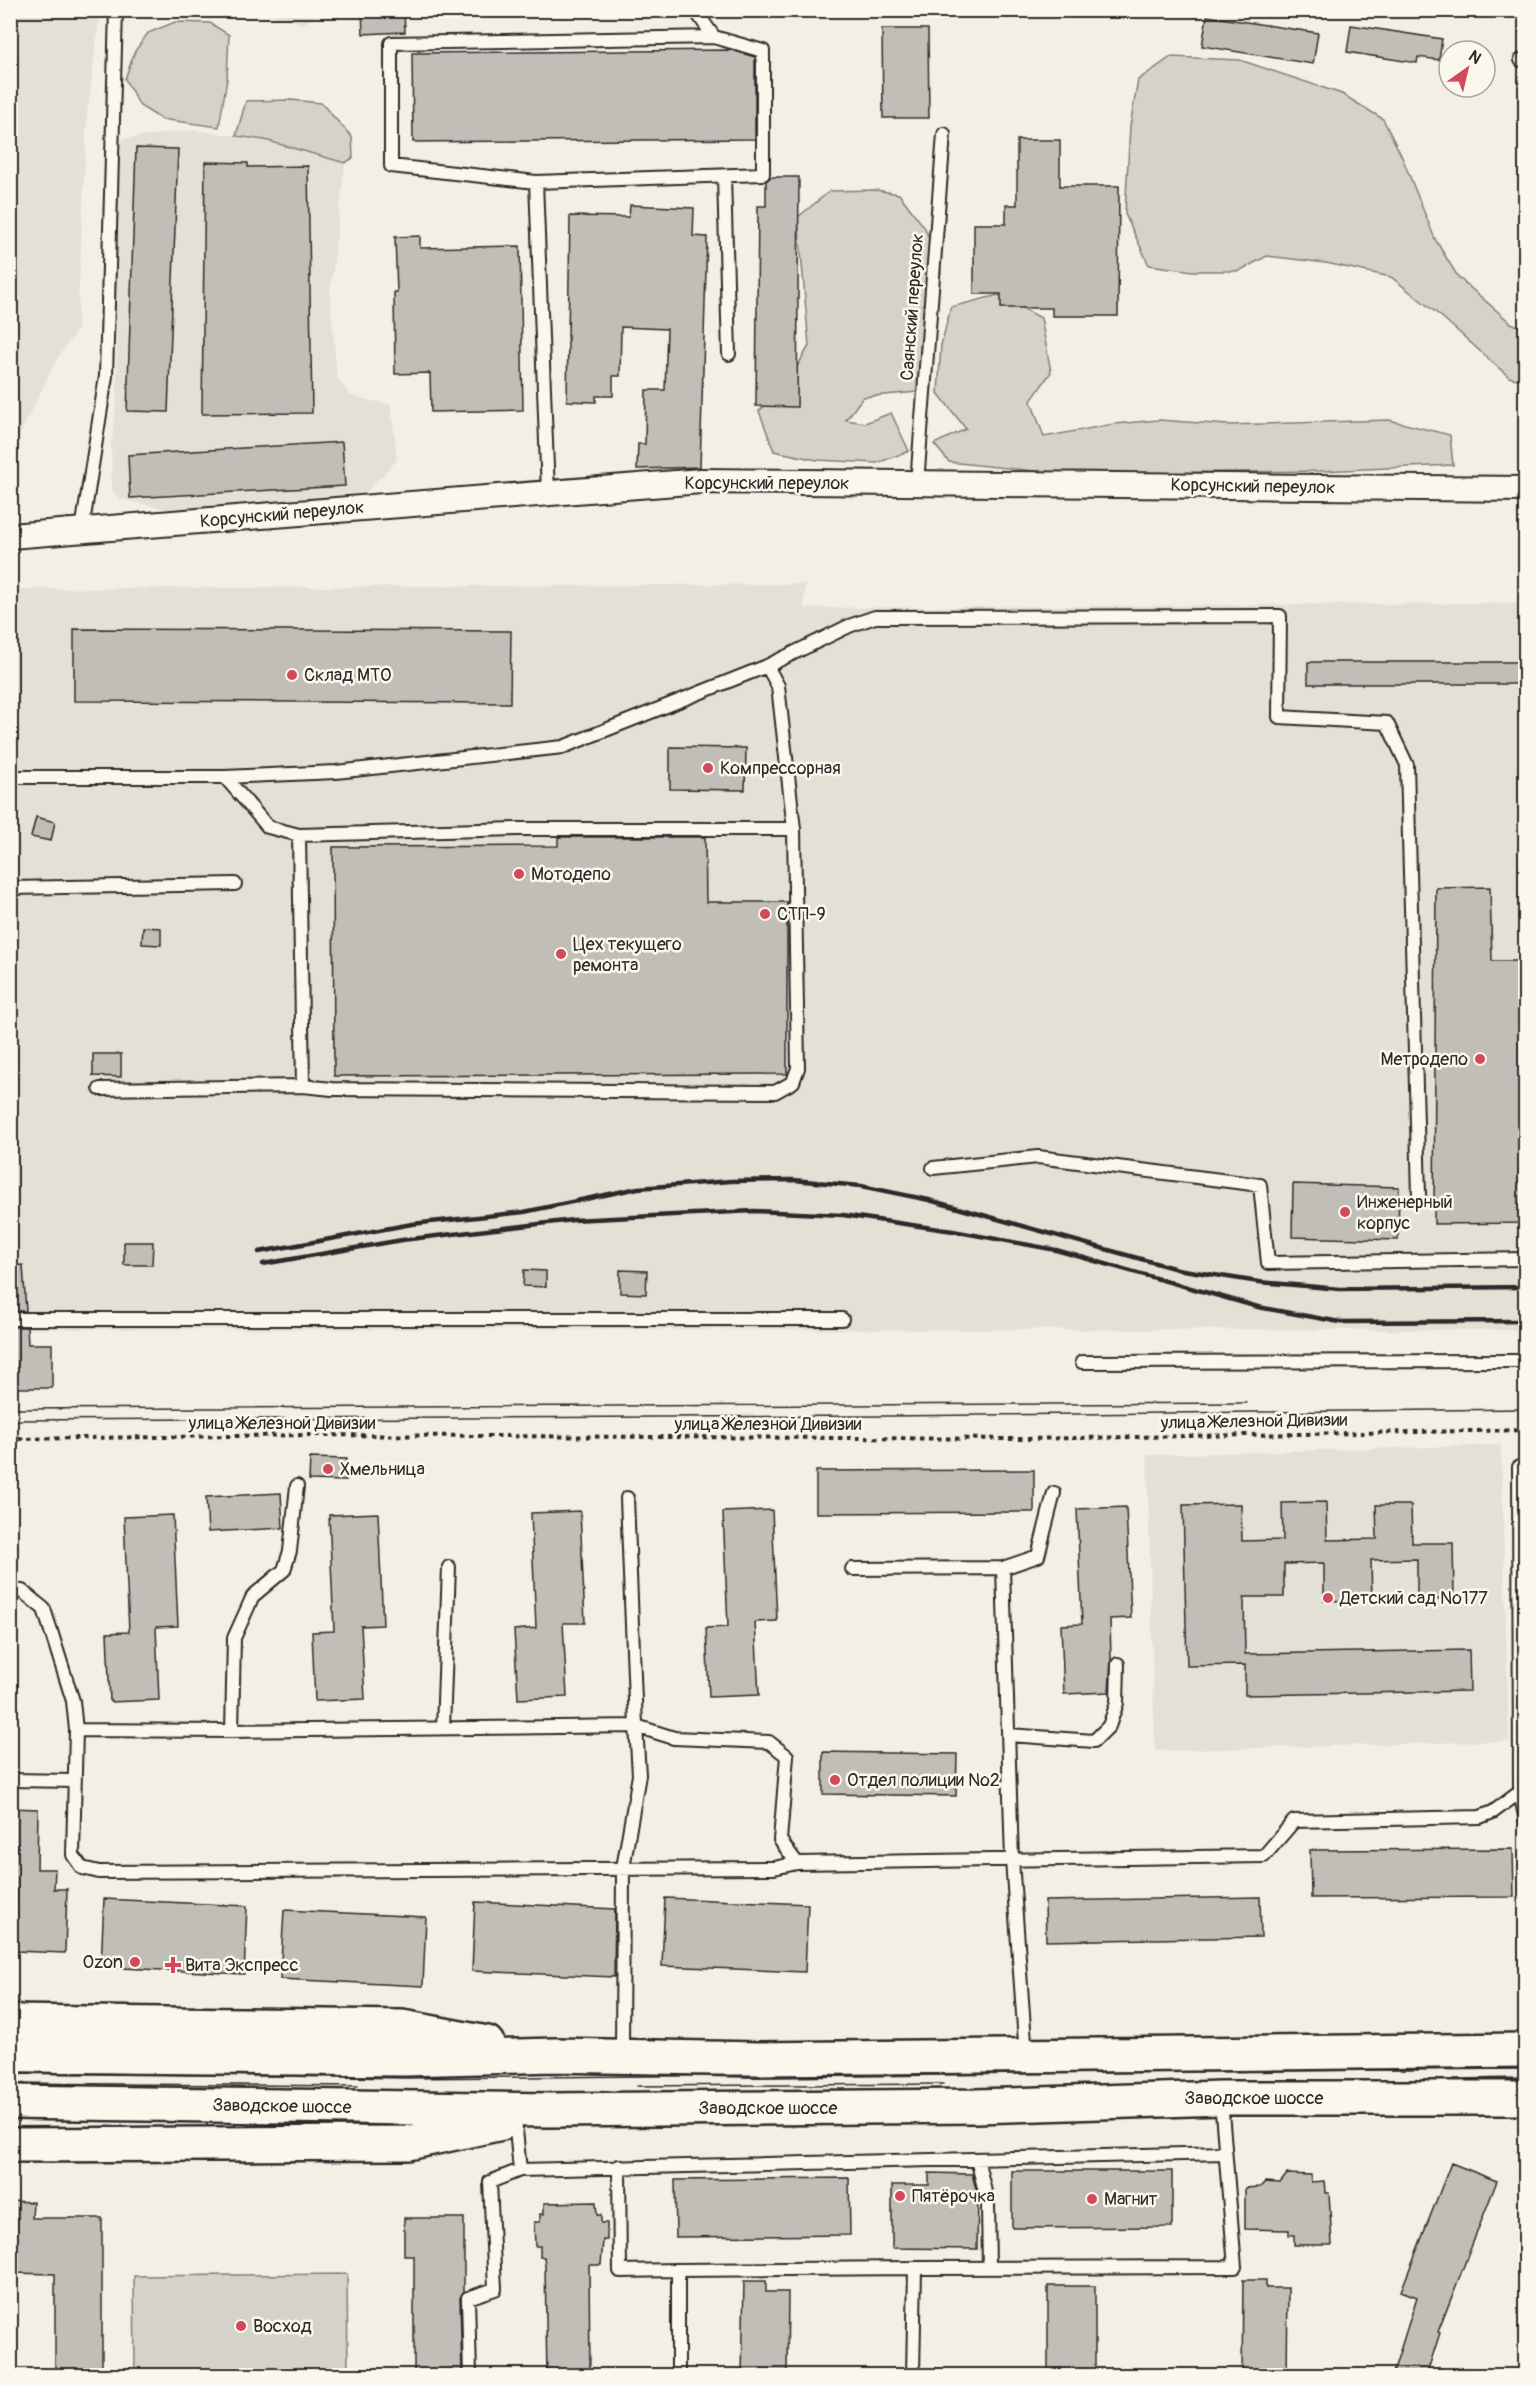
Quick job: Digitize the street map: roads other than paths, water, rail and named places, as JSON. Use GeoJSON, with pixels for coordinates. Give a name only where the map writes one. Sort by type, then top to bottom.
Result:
{"type":"FeatureCollection","features":[{"type":"Feature","properties":{"kind":"main road"},"geometry":{"type":"LineString","coordinates":[[10,2022],[402,2028],[555,2055]]}},
{"type":"Feature","properties":{"kind":"main road"},"geometry":{"type":"LineString","coordinates":[[10,2055],[404,2059],[555,2055],[758,2059],[1526,2050]]}},
{"type":"Feature","properties":{"kind":"main road","name":"Заводское шоссе"},"geometry":{"type":"LineString","coordinates":[[10,2102],[550,2110],[976,2106],[1221,2098],[1526,2098]]}},
{"type":"Feature","properties":{"kind":"main road"},"geometry":{"type":"LineString","coordinates":[[10,2145],[408,2143],[515,2120],[550,2110]]}},
{"type":"Feature","properties":{"kind":"street","name":"Корсунский переулок"},"geometry":{"type":"LineString","coordinates":[[10,536],[701,481],[1526,489]]}},
{"type":"Feature","properties":{"kind":"lane"},"geometry":{"type":"LineString","coordinates":[[82,530],[106,376],[116,10]]}},
{"type":"Feature","properties":{"kind":"lane"},"geometry":{"type":"LineString","coordinates":[[695,10],[714,37]]}},
{"type":"Feature","properties":{"kind":"lane"},"geometry":{"type":"LineString","coordinates":[[714,37],[762,51],[763,174],[536,182],[391,166],[391,43],[714,37]]}},
{"type":"Feature","properties":{"kind":"lane","name":"Саянский переулок"},"geometry":{"type":"LineString","coordinates":[[917,483],[944,134]]}},
{"type":"Feature","properties":{"kind":"lane"},"geometry":{"type":"LineString","coordinates":[[724,176],[729,354]]}},
{"type":"Feature","properties":{"kind":"lane"},"geometry":{"type":"LineString","coordinates":[[536,182],[548,493]]}},
{"type":"Feature","properties":{"kind":"lane"},"geometry":{"type":"LineString","coordinates":[[10,777],[225,777],[336,772],[563,747],[767,666],[849,626],[875,617],[1280,616],[1279,717],[1387,723],[1407,765],[1419,1196]]}},
{"type":"Feature","properties":{"kind":"lane"},"geometry":{"type":"LineString","coordinates":[[100,1089],[303,1086],[344,1089],[775,1092],[793,1082],[798,1068],[794,829],[778,686],[767,666]]}},
{"type":"Feature","properties":{"kind":"lane"},"geometry":{"type":"LineString","coordinates":[[225,777],[268,827],[299,835],[517,829],[794,829]]}},
{"type":"Feature","properties":{"kind":"lane"},"geometry":{"type":"LineString","coordinates":[[299,835],[303,1086]]}},
{"type":"Feature","properties":{"kind":"lane"},"geometry":{"type":"LineString","coordinates":[[10,888],[235,884]]}},
{"type":"Feature","properties":{"kind":"lane"},"geometry":{"type":"LineString","coordinates":[[933,1168],[1038,1157],[1260,1185],[1268,1263],[1526,1259]]}},
{"type":"Feature","properties":{"kind":"lane"},"geometry":{"type":"LineString","coordinates":[[10,1319],[842,1319]]}},
{"type":"Feature","properties":{"kind":"lane"},"geometry":{"type":"LineString","coordinates":[[1082,1362],[1526,1361]]}},
{"type":"Feature","properties":{"kind":"lane"},"geometry":{"type":"LineString","coordinates":[[1519,1467],[1520,1792],[1526,1821]]}},
{"type":"Feature","properties":{"kind":"lane"},"geometry":{"type":"LineString","coordinates":[[232,1731],[234,1638],[253,1596],[284,1570],[290,1551],[297,1486]]}},
{"type":"Feature","properties":{"kind":"lane"},"geometry":{"type":"LineString","coordinates":[[852,1569],[1003,1568],[1038,1556],[1054,1493]]}},
{"type":"Feature","properties":{"kind":"lane"},"geometry":{"type":"LineString","coordinates":[[622,2056],[623,1868],[639,1775],[627,1498]]}},
{"type":"Feature","properties":{"kind":"lane"},"geometry":{"type":"LineString","coordinates":[[443,1728],[449,1567]]}},
{"type":"Feature","properties":{"kind":"lane"},"geometry":{"type":"LineString","coordinates":[[1003,1568],[1012,1860],[1026,2057]]}},
{"type":"Feature","properties":{"kind":"lane"},"geometry":{"type":"LineString","coordinates":[[10,1590],[22,1591],[44,1609],[74,1701],[76,1730],[73,1855],[82,1868],[99,1872],[774,1868],[797,1863],[1263,1856],[1294,1821],[1480,1817],[1493,1812],[1520,1792]]}},
{"type":"Feature","properties":{"kind":"lane"},"geometry":{"type":"LineString","coordinates":[[1008,1735],[1094,1741],[1109,1726],[1117,1703],[1118,1664]]}},
{"type":"Feature","properties":{"kind":"lane"},"geometry":{"type":"LineString","coordinates":[[76,1730],[232,1731],[636,1726],[674,1738],[769,1742],[788,1756],[780,1840],[797,1863]]}},
{"type":"Feature","properties":{"kind":"lane"},"geometry":{"type":"LineString","coordinates":[[10,1780],[75,1781]]}},
{"type":"Feature","properties":{"kind":"lane"},"geometry":{"type":"LineString","coordinates":[[619,2166],[620,2271],[1235,2267],[1221,2098]]}},
{"type":"Feature","properties":{"kind":"lane"},"geometry":{"type":"LineString","coordinates":[[515,2120],[520,2170]]}},
{"type":"Feature","properties":{"kind":"lane"},"geometry":{"type":"LineString","coordinates":[[470,2376],[468,2298],[495,2289],[490,2182],[520,2170],[1225,2153]]}},
{"type":"Feature","properties":{"kind":"lane"},"geometry":{"type":"LineString","coordinates":[[977,2158],[988,2204],[989,2268]]}},
{"type":"Feature","properties":{"kind":"lane"},"geometry":{"type":"LineString","coordinates":[[913,2376],[915,2268]]}},
{"type":"Feature","properties":{"kind":"lane"},"geometry":{"type":"LineString","coordinates":[[678,2270],[678,2376]]}},
{"type":"Feature","properties":{"kind":"tram line"},"geometry":{"type":"LineString","coordinates":[[10,1409],[1247,1403]]}},
{"type":"Feature","properties":{"kind":"tram line"},"geometry":{"type":"LineString","coordinates":[[10,1420],[890,1416],[1526,1409]]}},
{"type":"Feature","properties":{"kind":"tram line"},"geometry":{"type":"LineString","coordinates":[[10,2072],[404,2078],[1526,2069]]}},
{"type":"Feature","properties":{"kind":"tram line"},"geometry":{"type":"LineString","coordinates":[[1453,2079],[1526,2078]]}},
{"type":"Feature","properties":{"kind":"tram line"},"geometry":{"type":"LineString","coordinates":[[10,2083],[358,2086]]}},
{"type":"Feature","properties":{"kind":"tram line"},"geometry":{"type":"LineString","coordinates":[[637,2086],[943,2084]]}},
{"type":"Feature","properties":{"kind":"railway"},"geometry":{"type":"LineString","coordinates":[[259,1252],[412,1224],[524,1212],[638,1188],[731,1181],[793,1180],[861,1186],[929,1200],[1177,1269],[1259,1282],[1340,1289],[1526,1287]]}},
{"type":"Feature","properties":{"kind":"railway"},"geometry":{"type":"LineString","coordinates":[[263,1264],[402,1240],[573,1220],[754,1211],[843,1215],[953,1231],[1056,1250],[1258,1307],[1340,1322],[1526,1321]]}},
{"type":"Feature","properties":{"kind":"place","name":"Склад МТО"},"geometry":{"type":"Point","coordinates":[292,675]}},
{"type":"Feature","properties":{"kind":"place","name":"Компрессорная"},"geometry":{"type":"Point","coordinates":[708,768]}},
{"type":"Feature","properties":{"kind":"place","name":"Мотодепо"},"geometry":{"type":"Point","coordinates":[519,874]}},
{"type":"Feature","properties":{"kind":"place","name":"СТП-9"},"geometry":{"type":"Point","coordinates":[765,914]}},
{"type":"Feature","properties":{"kind":"place","name":"Цех текущего ремонта"},"geometry":{"type":"Point","coordinates":[561,954]}},
{"type":"Feature","properties":{"kind":"place","name":"Метродепо"},"geometry":{"type":"Point","coordinates":[1480,1059]}},
{"type":"Feature","properties":{"kind":"place","name":"Инженерный корпус"},"geometry":{"type":"Point","coordinates":[1345,1212]}},
{"type":"Feature","properties":{"kind":"place","name":"Хмельница"},"geometry":{"type":"Point","coordinates":[328,1469]}},
{"type":"Feature","properties":{"kind":"place","name":"Детский сад №177"},"geometry":{"type":"Point","coordinates":[1328,1598]}},
{"type":"Feature","properties":{"kind":"place","name":"Отдел полиции №2"},"geometry":{"type":"Point","coordinates":[835,1780]}},
{"type":"Feature","properties":{"kind":"place","name":"Ozon"},"geometry":{"type":"Point","coordinates":[135,1962]}},
{"type":"Feature","properties":{"kind":"place","name":"Вита Экспресс"},"geometry":{"type":"Point","coordinates":[173,1965]}},
{"type":"Feature","properties":{"kind":"place","name":"Пятёрочка"},"geometry":{"type":"Point","coordinates":[900,2196]}},
{"type":"Feature","properties":{"kind":"place","name":"Магнит"},"geometry":{"type":"Point","coordinates":[1092,2199]}},
{"type":"Feature","properties":{"kind":"place","name":"Восход"},"geometry":{"type":"Point","coordinates":[241,2326]}}]}
